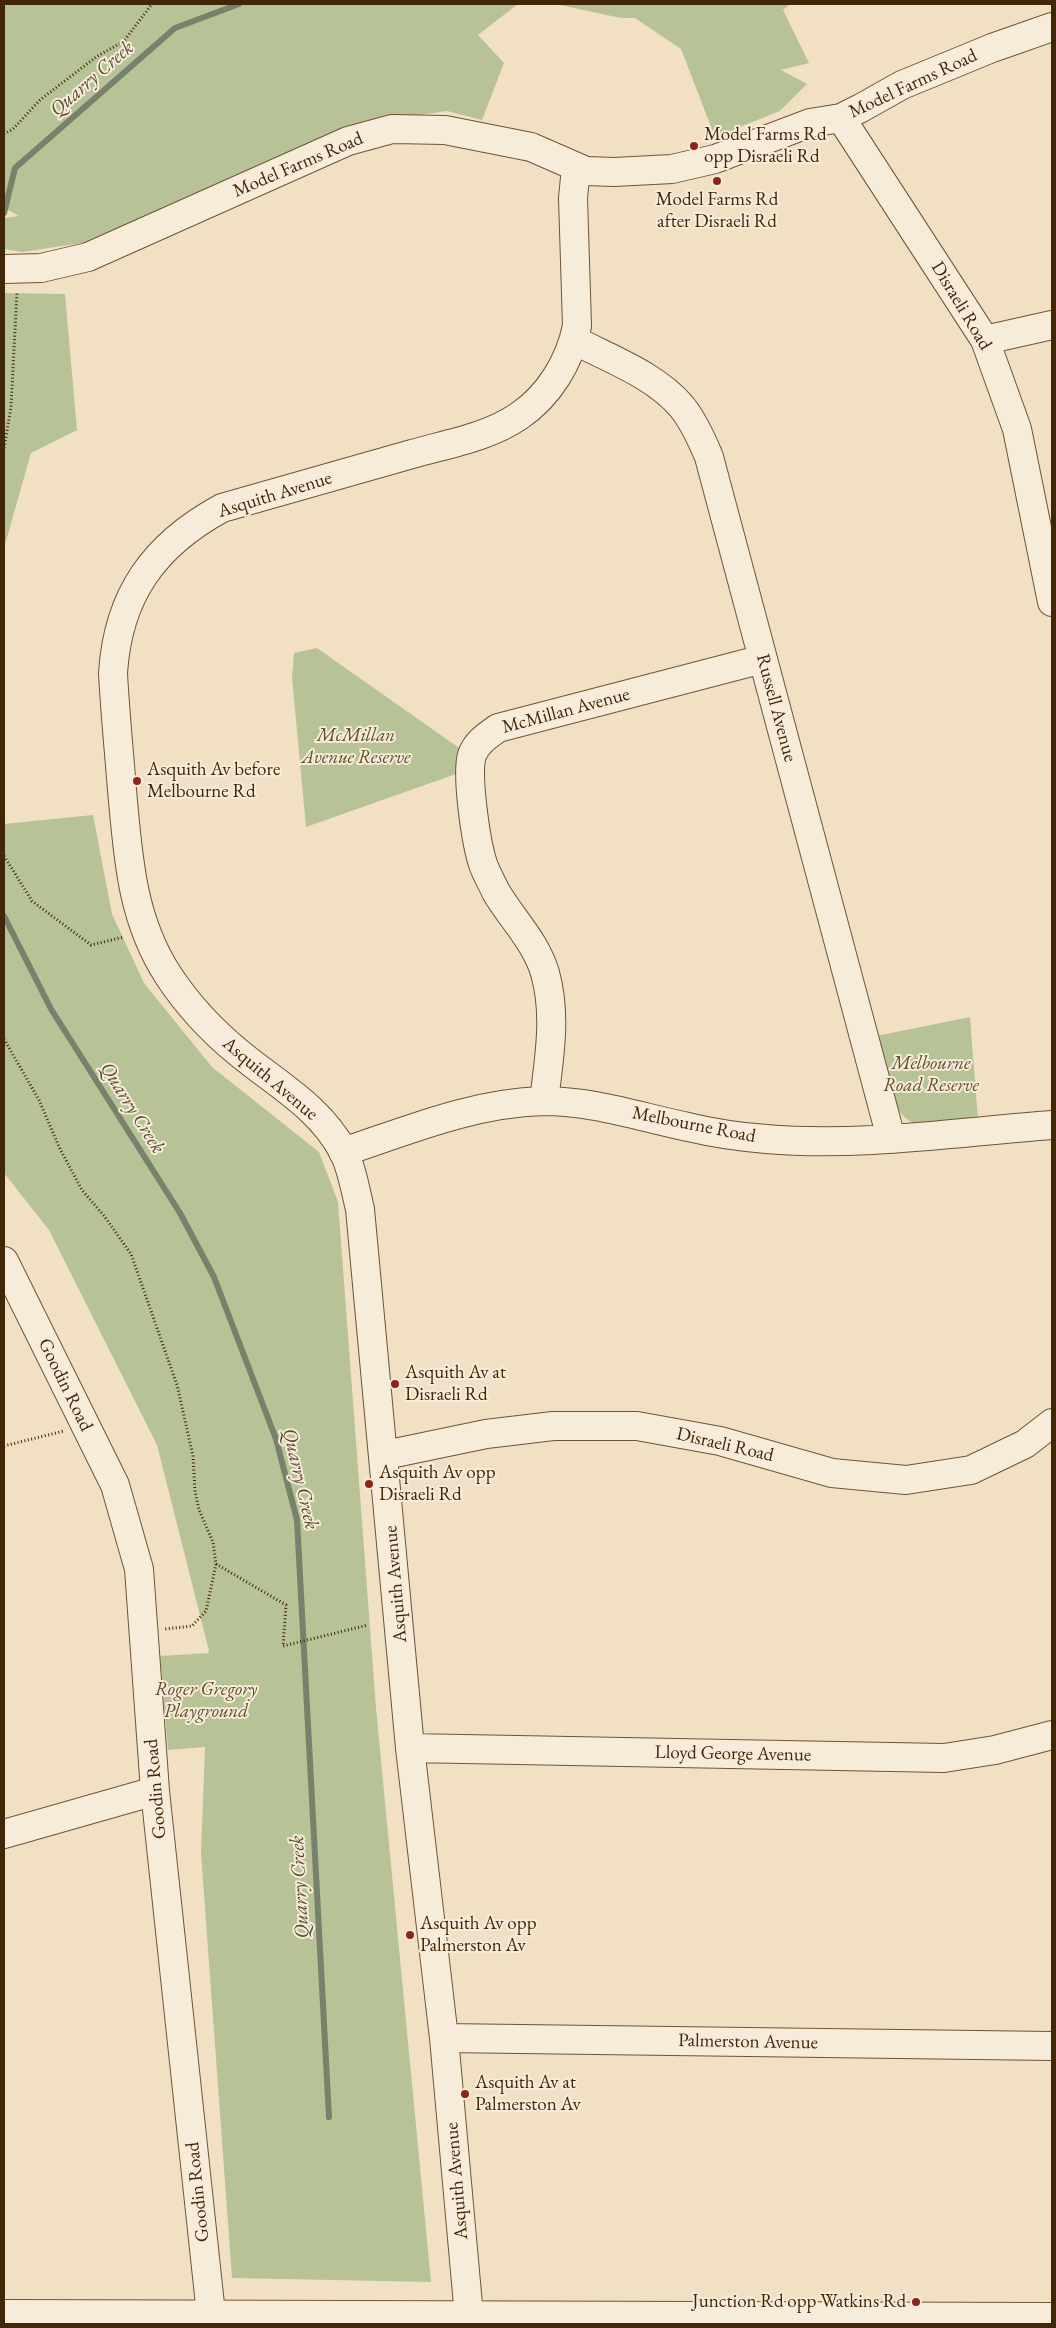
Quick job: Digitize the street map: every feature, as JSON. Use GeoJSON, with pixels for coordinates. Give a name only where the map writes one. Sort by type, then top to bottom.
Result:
{"type":"FeatureCollection","features":[{"type":"Feature","properties":{"kind":"street","name":"Model Farms Road"},"geometry":{"type":"LineString","coordinates":[[11,269],[41,268],[88,257],[348,141],[392,129],[445,130],[531,147],[576,168],[599,173],[672,169],[715,159],[794,128],[841,118],[902,85],[992,48],[1052,27]]}},
{"type":"Feature","properties":{"kind":"street","name":"Disraeli Road"},"geometry":{"type":"LineString","coordinates":[[841,118],[985,340],[1017,429],[1052,602]]}},
{"type":"Feature","properties":{"kind":"street","name":"Asquith Avenue"},"geometry":{"type":"LineString","coordinates":[[469,2316],[444,2038],[410,1748],[364,1239],[353,1178],[343,1152],[333,1135],[311,1110],[240,1054],[208,1024],[168,975],[152,946],[139,912],[129,874],[113,673],[114,644],[122,615],[151,564],[172,542],[195,523],[222,508],[475,436],[505,424],[531,407],[550,387],[574,340],[578,312],[574,198],[576,168]]}},
{"type":"Feature","properties":{"kind":"street"},"geometry":{"type":"LineString","coordinates":[[985,340],[1052,325]]}},
{"type":"Feature","properties":{"kind":"street","name":"Russell Avenue"},"geometry":{"type":"LineString","coordinates":[[574,340],[653,382],[671,396],[692,421],[709,457],[891,1138]]}},
{"type":"Feature","properties":{"kind":"street","name":"McMillan Avenue"},"geometry":{"type":"LineString","coordinates":[[544,1101],[553,1030],[550,995],[545,972],[531,941],[496,892],[483,864],[470,788],[472,754],[481,740],[498,728],[763,659]]}},
{"type":"Feature","properties":{"kind":"street","name":"Melbourne Road"},"geometry":{"type":"LineString","coordinates":[[343,1152],[448,1116],[487,1106],[544,1101],[608,1108],[690,1128],[766,1139],[830,1141],[1052,1125]]}},
{"type":"Feature","properties":{"kind":"street","name":"Goodin Road"},"geometry":{"type":"LineString","coordinates":[[4,1261],[115,1485],[139,1569],[156,1792],[211,2314]]}},
{"type":"Feature","properties":{"kind":"street","name":"Disraeli Road"},"geometry":{"type":"LineString","coordinates":[[385,1455],[486,1434],[553,1426],[637,1426],[720,1441],[832,1473],[906,1480],[971,1470],[1025,1444],[1052,1423]]}},
{"type":"Feature","properties":{"kind":"street","name":"Lloyd George Avenue"},"geometry":{"type":"LineString","coordinates":[[410,1748],[944,1758],[994,1750],[1052,1735]]}},
{"type":"Feature","properties":{"kind":"street"},"geometry":{"type":"LineString","coordinates":[[4,1834],[156,1792]]}},
{"type":"Feature","properties":{"kind":"street","name":"Palmerston Avenue"},"geometry":{"type":"LineString","coordinates":[[444,2038],[1052,2046]]}},
{"type":"Feature","properties":{"kind":"street"},"geometry":{"type":"LineString","coordinates":[[4,2314],[1052,2317]]}},
{"type":"Feature","properties":{"kind":"path"},"geometry":{"type":"LineString","coordinates":[[4,134],[13,129],[40,100],[96,57],[124,41],[152,4]]}},
{"type":"Feature","properties":{"kind":"path"},"geometry":{"type":"LineString","coordinates":[[4,448],[11,407],[11,269]]}},
{"type":"Feature","properties":{"kind":"path"},"geometry":{"type":"LineString","coordinates":[[4,856],[32,901],[91,945],[123,938]]}},
{"type":"Feature","properties":{"kind":"path"},"geometry":{"type":"LineString","coordinates":[[4,1039],[39,1100],[60,1149],[82,1190],[105,1217],[131,1254],[177,1385],[193,1456],[195,1491],[199,1510],[213,1542],[216,1564],[206,1612],[192,1626],[179,1629],[144,1630]]}},
{"type":"Feature","properties":{"kind":"path"},"geometry":{"type":"LineString","coordinates":[[4,1446],[38,1438]]}},
{"type":"Feature","properties":{"kind":"path"},"geometry":{"type":"LineString","coordinates":[[216,1564],[286,1605],[283,1646],[368,1625]]}},
{"type":"Feature","properties":{"kind":"green space"},"geometry":{"type":"Polygon","coordinates":[[[4,4],[518,4],[478,35],[504,63],[482,120],[447,111],[365,123],[102,240],[22,252],[4,249],[4,218],[19,216],[4,208],[4,4]]]}},
{"type":"Feature","properties":{"kind":"green space"},"geometry":{"type":"Polygon","coordinates":[[[555,4],[790,4],[783,10],[809,63],[781,70],[807,84],[780,111],[715,137],[681,49],[635,18],[621,18],[555,4]]]}},
{"type":"Feature","properties":{"kind":"green space"},"geometry":{"type":"Polygon","coordinates":[[[4,293],[65,294],[77,430],[31,453],[4,548],[4,293]]]}},
{"type":"Feature","properties":{"kind":"green space","name":"McMillan Avenue Reserve"},"geometry":{"type":"Polygon","coordinates":[[[317,648],[462,750],[459,773],[306,827],[292,678],[294,653],[317,648]]]}},
{"type":"Feature","properties":{"kind":"green space","name":"Roger Gregory Playground"},"geometry":{"type":"Polygon","coordinates":[[[93,815],[112,914],[144,983],[212,1067],[319,1152],[338,1202],[376,1708],[431,2282],[232,2278],[201,1853],[205,1747],[168,1750],[160,1656],[208,1653],[209,1651],[157,1445],[49,1230],[4,1173],[4,824],[93,815]]]}},
{"type":"Feature","properties":{"kind":"green space","name":"Melbourne Road Reserve"},"geometry":{"type":"Polygon","coordinates":[[[970,1017],[978,1120],[930,1125],[912,1122],[902,1114],[889,1090],[876,1036],[970,1017]]]}},
{"type":"Feature","properties":{"kind":"waterway","name":"Quarry Creek"},"geometry":{"type":"LineString","coordinates":[[4,213],[15,168],[175,28],[239,4]]}},
{"type":"Feature","properties":{"kind":"waterway","name":"Quarry Creek"},"geometry":{"type":"LineString","coordinates":[[4,916],[51,1009],[180,1213],[214,1277],[276,1439],[297,1520],[329,2117]]}},
{"type":"Feature","properties":{"kind":"place","name":"Model Farms Rd opp Disraeli Rd"},"geometry":{"type":"Point","coordinates":[694,146]}},
{"type":"Feature","properties":{"kind":"place","name":"Model Farms Rd after Disraeli Rd"},"geometry":{"type":"Point","coordinates":[717,181]}},
{"type":"Feature","properties":{"kind":"place","name":"Asquith Av before Melbourne Rd"},"geometry":{"type":"Point","coordinates":[137,781]}},
{"type":"Feature","properties":{"kind":"place","name":"Asquith Av at Disraeli Rd"},"geometry":{"type":"Point","coordinates":[395,1384]}},
{"type":"Feature","properties":{"kind":"place","name":"Asquith Av opp Disraeli Rd"},"geometry":{"type":"Point","coordinates":[369,1484]}},
{"type":"Feature","properties":{"kind":"place","name":"Asquith Av opp Palmerston Av"},"geometry":{"type":"Point","coordinates":[410,1935]}},
{"type":"Feature","properties":{"kind":"place","name":"Asquith Av at Palmerston Av"},"geometry":{"type":"Point","coordinates":[465,2094]}},
{"type":"Feature","properties":{"kind":"place","name":"Junction Rd opp Watkins Rd"},"geometry":{"type":"Point","coordinates":[916,2302]}}]}
